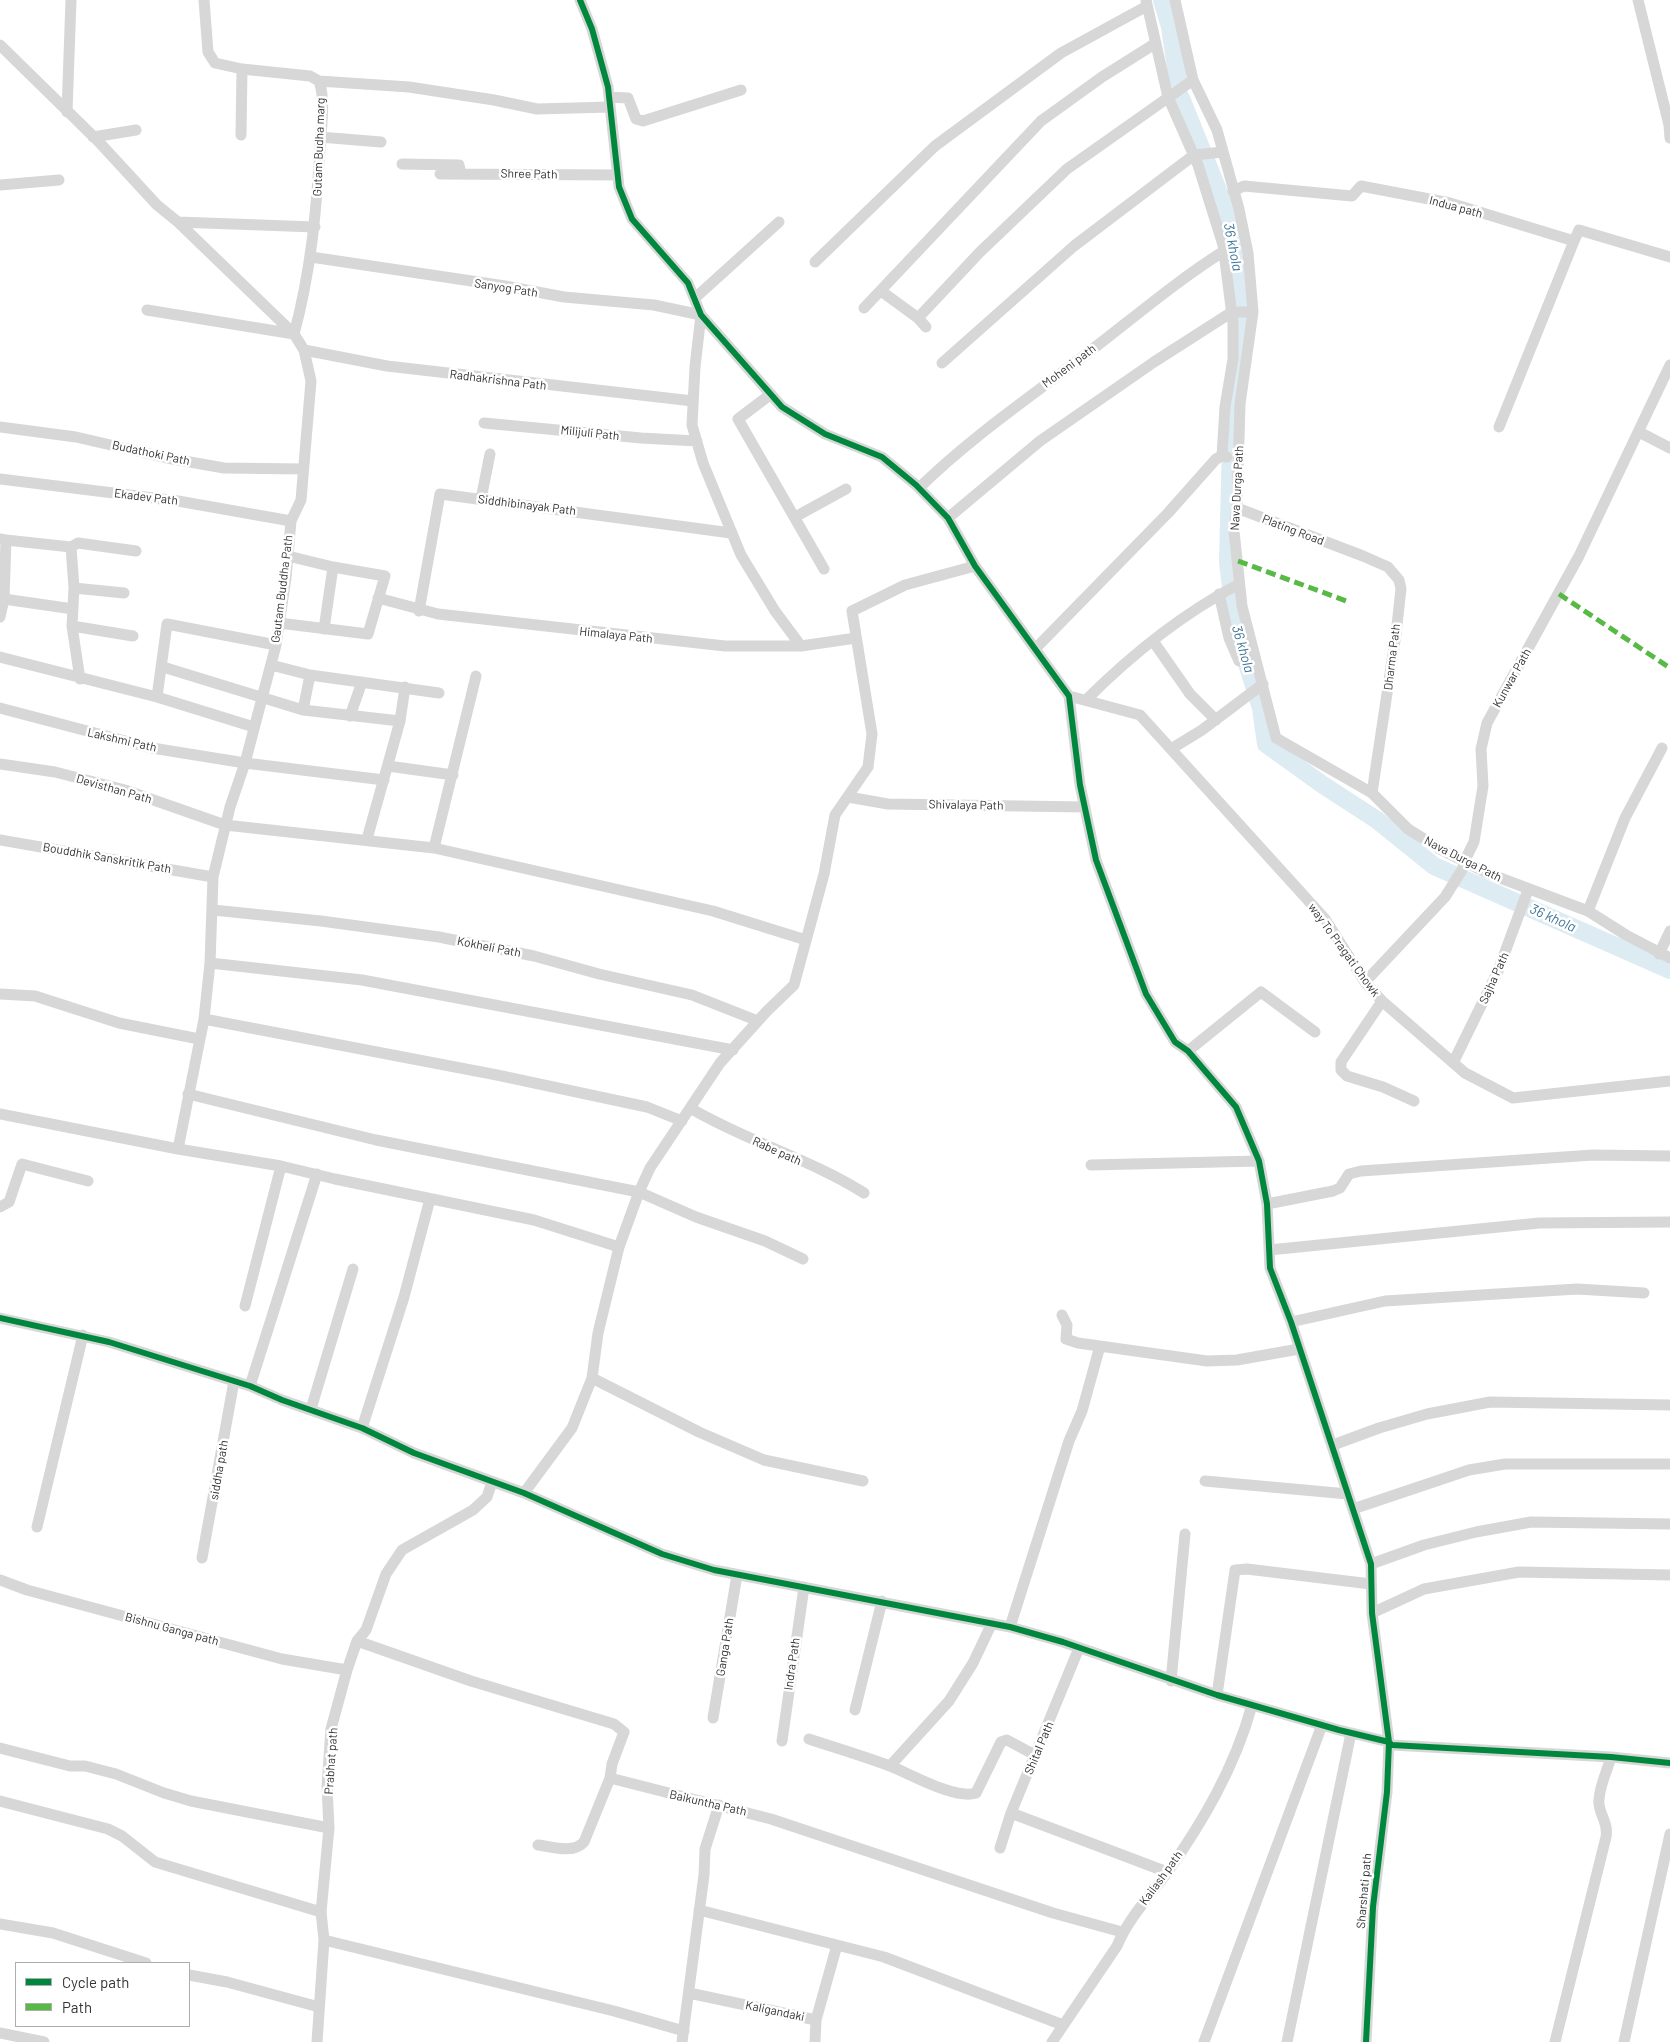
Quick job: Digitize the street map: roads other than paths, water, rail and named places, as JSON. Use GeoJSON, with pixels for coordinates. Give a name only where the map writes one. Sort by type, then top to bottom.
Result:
{"type":"FeatureCollection","features":[{"type":"Feature","properties":{"kind":"street"},"geometry":{"type":"LineString","coordinates":[[67,112],[71,0]]}},
{"type":"Feature","properties":{"kind":"street","name":"Gutam Budha marg"},"geometry":{"type":"LineString","coordinates":[[204,0],[208,52],[215,63],[242,69],[310,76],[319,81],[321,87],[315,227],[311,257],[294,334]]}},
{"type":"Feature","properties":{"kind":"street"},"geometry":{"type":"LineString","coordinates":[[580,0],[592,29],[609,102],[619,187],[632,219],[688,284],[701,315],[782,407],[825,434],[882,457],[919,488],[948,518],[975,566],[1068,696]]}},
{"type":"Feature","properties":{"kind":"street","name":"Nava Durga Path"},"geometry":{"type":"LineString","coordinates":[[1175,0],[1193,80],[1217,130],[1248,253],[1253,312],[1240,404],[1237,508],[1234,531],[1242,606],[1276,738],[1372,793],[1408,829],[1440,849],[1487,873],[1588,912],[1664,956]]}},
{"type":"Feature","properties":{"kind":"street"},"geometry":{"type":"LineString","coordinates":[[1638,0],[1669,125],[1670,138]]}},
{"type":"Feature","properties":{"kind":"street"},"geometry":{"type":"LineString","coordinates":[[815,262],[935,146],[1061,53],[1147,3],[1168,97],[1194,155],[1214,211],[1224,251],[1232,312],[1233,359],[1225,407],[1222,456],[1035,649]]}},
{"type":"Feature","properties":{"kind":"street"},"geometry":{"type":"LineString","coordinates":[[864,308],[1041,121],[1102,77],[1156,43]]}},
{"type":"Feature","properties":{"kind":"street"},"geometry":{"type":"LineString","coordinates":[[0,45],[93,137],[157,205],[178,222],[294,334],[304,350]]}},
{"type":"Feature","properties":{"kind":"street"},"geometry":{"type":"LineString","coordinates":[[241,135],[242,69]]}},
{"type":"Feature","properties":{"kind":"street"},"geometry":{"type":"LineString","coordinates":[[881,291],[922,323],[980,252],[1067,169],[1193,80]]}},
{"type":"Feature","properties":{"kind":"street"},"geometry":{"type":"LineString","coordinates":[[319,81],[408,87],[494,100],[537,109],[609,102],[628,98],[636,119],[643,121],[741,90]]}},
{"type":"Feature","properties":{"kind":"street"},"geometry":{"type":"LineString","coordinates":[[93,137],[136,130]]}},
{"type":"Feature","properties":{"kind":"street"},"geometry":{"type":"LineString","coordinates":[[320,137],[381,142]]}},
{"type":"Feature","properties":{"kind":"street"},"geometry":{"type":"LineString","coordinates":[[942,363],[1074,246],[1194,155],[1223,152]]}},
{"type":"Feature","properties":{"kind":"street"},"geometry":{"type":"LineString","coordinates":[[402,164],[458,165],[461,174]]}},
{"type":"Feature","properties":{"kind":"street","name":"Shree Path"},"geometry":{"type":"LineString","coordinates":[[440,174],[618,175]]}},
{"type":"Feature","properties":{"kind":"street"},"geometry":{"type":"LineString","coordinates":[[0,185],[59,180]]}},
{"type":"Feature","properties":{"kind":"street","name":"Indua path"},"geometry":{"type":"LineString","coordinates":[[1233,191],[1244,186],[1352,196],[1361,186],[1450,203],[1574,241]]}},
{"type":"Feature","properties":{"kind":"street"},"geometry":{"type":"LineString","coordinates":[[178,222],[315,227]]}},
{"type":"Feature","properties":{"kind":"street"},"geometry":{"type":"LineString","coordinates":[[695,298],[779,222]]}},
{"type":"Feature","properties":{"kind":"street"},"geometry":{"type":"LineString","coordinates":[[1499,427],[1579,230],[1670,258]]}},
{"type":"Feature","properties":{"kind":"street","name":"Moheni path"},"geometry":{"type":"LineString","coordinates":[[919,488],[988,427],[1082,357],[1179,280],[1224,251]]}},
{"type":"Feature","properties":{"kind":"street","name":"Sanyog Path"},"geometry":{"type":"LineString","coordinates":[[311,257],[505,286],[564,298],[654,305],[701,315]]}},
{"type":"Feature","properties":{"kind":"street"},"geometry":{"type":"LineString","coordinates":[[147,310],[294,334]]}},
{"type":"Feature","properties":{"kind":"street"},"geometry":{"type":"LineString","coordinates":[[948,518],[1040,441],[1154,362],[1232,312],[1253,312]]}},
{"type":"Feature","properties":{"kind":"street"},"geometry":{"type":"LineString","coordinates":[[701,315],[692,425],[731,533],[741,555],[775,611],[801,646]]}},
{"type":"Feature","properties":{"kind":"street","name":"Radhakrishna Path"},"geometry":{"type":"LineString","coordinates":[[304,350],[387,366],[693,401]]}},
{"type":"Feature","properties":{"kind":"street","name":"Gautam Buddha Path"},"geometry":{"type":"LineString","coordinates":[[178,1149],[204,1019],[210,963],[213,877],[225,825],[245,763],[276,645],[291,521],[301,500],[311,381],[304,350]]}},
{"type":"Feature","properties":{"kind":"street","name":"Kunwar Path"},"geometry":{"type":"LineString","coordinates":[[1365,982],[1445,898],[1462,870],[1464,860],[1474,842],[1482,786],[1481,749],[1487,723],[1579,556],[1670,365]]}},
{"type":"Feature","properties":{"kind":"street"},"geometry":{"type":"LineString","coordinates":[[771,394],[738,418],[824,569]]}},
{"type":"Feature","properties":{"kind":"street","name":"Milijuli Path"},"geometry":{"type":"LineString","coordinates":[[484,422],[641,438],[697,441]]}},
{"type":"Feature","properties":{"kind":"street","name":"Budathoki Path"},"geometry":{"type":"LineString","coordinates":[[0,427],[76,437],[167,458],[224,468],[303,469]]}},
{"type":"Feature","properties":{"kind":"street"},"geometry":{"type":"LineString","coordinates":[[1639,432],[1670,448]]}},
{"type":"Feature","properties":{"kind":"street"},"geometry":{"type":"LineString","coordinates":[[481,499],[490,454]]}},
{"type":"Feature","properties":{"kind":"street"},"geometry":{"type":"LineString","coordinates":[[1222,456],[1239,458]]}},
{"type":"Feature","properties":{"kind":"street","name":"Ekadev Path"},"geometry":{"type":"LineString","coordinates":[[0,479],[178,501],[291,521]]}},
{"type":"Feature","properties":{"kind":"street"},"geometry":{"type":"LineString","coordinates":[[795,517],[846,489]]}},
{"type":"Feature","properties":{"kind":"street","name":"Siddhibinayak Path"},"geometry":{"type":"LineString","coordinates":[[419,611],[440,494],[731,533]]}},
{"type":"Feature","properties":{"kind":"street","name":"Plating Road"},"geometry":{"type":"LineString","coordinates":[[1237,508],[1349,551]]}},
{"type":"Feature","properties":{"kind":"street"},"geometry":{"type":"LineString","coordinates":[[0,617],[4,599],[3,540],[70,548],[78,543],[136,551]]}},
{"type":"Feature","properties":{"kind":"street"},"geometry":{"type":"LineString","coordinates":[[70,548],[74,588],[72,626],[80,678]]}},
{"type":"Feature","properties":{"kind":"street","name":"Dharma Path"},"geometry":{"type":"LineString","coordinates":[[1349,551],[1388,568],[1396,574],[1401,588],[1372,793]]}},
{"type":"Feature","properties":{"kind":"street"},"geometry":{"type":"LineString","coordinates":[[280,623],[368,634],[385,576],[333,567],[288,556]]}},
{"type":"Feature","properties":{"kind":"street"},"geometry":{"type":"LineString","coordinates":[[524,1493],[572,1428],[592,1378],[598,1333],[618,1248],[650,1168],[720,1063],[758,1020],[794,985],[824,874],[835,815],[868,767],[872,734],[852,611],[905,585],[975,566]]}},
{"type":"Feature","properties":{"kind":"street"},"geometry":{"type":"LineString","coordinates":[[324,629],[333,567]]}},
{"type":"Feature","properties":{"kind":"street"},"geometry":{"type":"LineString","coordinates":[[1086,700],[1119,667],[1188,614],[1219,594],[1239,584]]}},
{"type":"Feature","properties":{"kind":"street"},"geometry":{"type":"LineString","coordinates":[[74,588],[124,593]]}},
{"type":"Feature","properties":{"kind":"street"},"geometry":{"type":"LineString","coordinates":[[1219,594],[1229,638],[1239,661]]}},
{"type":"Feature","properties":{"kind":"street","name":"Himalaya Path"},"geometry":{"type":"LineString","coordinates":[[378,598],[419,611],[520,625],[725,646],[801,646],[856,638]]}},
{"type":"Feature","properties":{"kind":"street"},"geometry":{"type":"LineString","coordinates":[[4,599],[73,609]]}},
{"type":"Feature","properties":{"kind":"street"},"geometry":{"type":"LineString","coordinates":[[157,697],[163,667],[167,624],[276,645]]}},
{"type":"Feature","properties":{"kind":"street"},"geometry":{"type":"LineString","coordinates":[[72,626],[133,636]]}},
{"type":"Feature","properties":{"kind":"street"},"geometry":{"type":"LineString","coordinates":[[1153,641],[1190,694],[1216,720]]}},
{"type":"Feature","properties":{"kind":"street"},"geometry":{"type":"LineString","coordinates":[[0,657],[157,697],[254,727]]}},
{"type":"Feature","properties":{"kind":"street"},"geometry":{"type":"LineString","coordinates":[[270,665],[310,674],[439,692]]}},
{"type":"Feature","properties":{"kind":"street"},"geometry":{"type":"LineString","coordinates":[[163,667],[302,710],[400,722]]}},
{"type":"Feature","properties":{"kind":"street"},"geometry":{"type":"LineString","coordinates":[[302,710],[310,674]]}},
{"type":"Feature","properties":{"kind":"street"},"geometry":{"type":"LineString","coordinates":[[434,848],[476,676]]}},
{"type":"Feature","properties":{"kind":"street"},"geometry":{"type":"LineString","coordinates":[[350,716],[362,682]]}},
{"type":"Feature","properties":{"kind":"street"},"geometry":{"type":"LineString","coordinates":[[1171,749],[1216,720],[1263,684]]}},
{"type":"Feature","properties":{"kind":"street"},"geometry":{"type":"LineString","coordinates":[[367,839],[400,722],[404,687]]}},
{"type":"Feature","properties":{"kind":"street","name":"way To Pragati Chowk"},"geometry":{"type":"LineString","coordinates":[[1068,696],[1140,715],[1325,919],[1365,982],[1382,1001],[1465,1073],[1513,1098],[1670,1081]]}},
{"type":"Feature","properties":{"kind":"street","name":"Sharshati path"},"geometry":{"type":"LineString","coordinates":[[1068,696],[1080,785],[1096,860],[1146,994],[1175,1042],[1188,1051],[1236,1107],[1259,1161],[1267,1204],[1270,1268],[1291,1322],[1333,1445],[1371,1564],[1372,1614],[1389,1742],[1387,1792],[1373,1907],[1366,2042]]}},
{"type":"Feature","properties":{"kind":"street","name":"Lakshmi Path"},"geometry":{"type":"LineString","coordinates":[[0,708],[152,748],[245,763],[384,780]]}},
{"type":"Feature","properties":{"kind":"street"},"geometry":{"type":"LineString","coordinates":[[1588,912],[1625,818],[1662,748]]}},
{"type":"Feature","properties":{"kind":"street","name":"Devisthan Path"},"geometry":{"type":"LineString","coordinates":[[0,764],[55,772],[125,790],[225,825],[367,839],[434,848],[713,911],[806,940]]}},
{"type":"Feature","properties":{"kind":"street"},"geometry":{"type":"LineString","coordinates":[[388,766],[453,775]]}},
{"type":"Feature","properties":{"kind":"street","name":"Shivalaya Path"},"geometry":{"type":"LineString","coordinates":[[848,797],[888,804],[1085,807]]}},
{"type":"Feature","properties":{"kind":"street","name":"Bouddhik Sanskritik Path"},"geometry":{"type":"LineString","coordinates":[[0,840],[213,877]]}},
{"type":"Feature","properties":{"kind":"street","name":"Sajha Path"},"geometry":{"type":"LineString","coordinates":[[1453,1063],[1498,971],[1528,890]]}},
{"type":"Feature","properties":{"kind":"street","name":"Kokheli Path"},"geometry":{"type":"LineString","coordinates":[[213,910],[321,921],[439,937],[534,956],[692,996],[758,1020]]}},
{"type":"Feature","properties":{"kind":"street"},"geometry":{"type":"LineString","coordinates":[[1664,956],[1670,931]]}},
{"type":"Feature","properties":{"kind":"street"},"geometry":{"type":"LineString","coordinates":[[210,963],[362,980],[733,1050]]}},
{"type":"Feature","properties":{"kind":"street"},"geometry":{"type":"LineString","coordinates":[[1188,1051],[1261,992],[1315,1032]]}},
{"type":"Feature","properties":{"kind":"street"},"geometry":{"type":"LineString","coordinates":[[0,994],[35,996],[119,1023],[200,1039]]}},
{"type":"Feature","properties":{"kind":"street"},"geometry":{"type":"LineString","coordinates":[[1382,1001],[1341,1062],[1341,1070],[1347,1076],[1384,1087],[1414,1100]]}},
{"type":"Feature","properties":{"kind":"street"},"geometry":{"type":"LineString","coordinates":[[204,1019],[637,1104],[682,1120]]}},
{"type":"Feature","properties":{"kind":"street"},"geometry":{"type":"LineString","coordinates":[[188,1094],[376,1140],[639,1192],[696,1217],[765,1241],[803,1259]]}},
{"type":"Feature","properties":{"kind":"street","name":"Rabe path"},"geometry":{"type":"LineString","coordinates":[[690,1108],[721,1126],[844,1180],[864,1193]]}},
{"type":"Feature","properties":{"kind":"street"},"geometry":{"type":"LineString","coordinates":[[0,1114],[178,1149],[281,1166],[534,1220],[618,1248]]}},
{"type":"Feature","properties":{"kind":"street"},"geometry":{"type":"LineString","coordinates":[[1267,1204],[1333,1191],[1340,1188],[1349,1174],[1361,1171],[1593,1155],[1670,1156]]}},
{"type":"Feature","properties":{"kind":"street"},"geometry":{"type":"LineString","coordinates":[[1091,1165],[1259,1161]]}},
{"type":"Feature","properties":{"kind":"street"},"geometry":{"type":"LineString","coordinates":[[0,1207],[8,1202],[22,1164],[88,1181]]}},
{"type":"Feature","properties":{"kind":"street"},"geometry":{"type":"LineString","coordinates":[[245,1306],[281,1166]]}},
{"type":"Feature","properties":{"kind":"street"},"geometry":{"type":"LineString","coordinates":[[250,1386],[317,1174]]}},
{"type":"Feature","properties":{"kind":"street"},"geometry":{"type":"LineString","coordinates":[[362,1428],[404,1297],[430,1199]]}},
{"type":"Feature","properties":{"kind":"street"},"geometry":{"type":"LineString","coordinates":[[1269,1250],[1540,1223],[1670,1222]]}},
{"type":"Feature","properties":{"kind":"street"},"geometry":{"type":"LineString","coordinates":[[311,1409],[353,1269]]}},
{"type":"Feature","properties":{"kind":"street"},"geometry":{"type":"LineString","coordinates":[[1291,1322],[1385,1301],[1577,1289],[1644,1293]]}},
{"type":"Feature","properties":{"kind":"street"},"geometry":{"type":"LineString","coordinates":[[1062,1315],[1067,1325],[1066,1340],[1100,1346],[1207,1361],[1237,1360],[1299,1349]]}},
{"type":"Feature","properties":{"kind":"street"},"geometry":{"type":"LineString","coordinates":[[0,1318],[83,1335],[194,1367],[250,1386],[362,1428],[414,1453],[524,1493],[662,1554],[714,1570],[1010,1626],[1217,1696],[1389,1742],[1392,1745],[1611,1757],[1670,1763]]}},
{"type":"Feature","properties":{"kind":"street"},"geometry":{"type":"LineString","coordinates":[[37,1527],[83,1335]]}},
{"type":"Feature","properties":{"kind":"street"},"geometry":{"type":"LineString","coordinates":[[1010,1626],[1069,1442],[1082,1411],[1100,1346]]}},
{"type":"Feature","properties":{"kind":"street"},"geometry":{"type":"LineString","coordinates":[[592,1378],[699,1432],[764,1460],[863,1481]]}},
{"type":"Feature","properties":{"kind":"street","name":"siddha path"},"geometry":{"type":"LineString","coordinates":[[202,1558],[234,1381]]}},
{"type":"Feature","properties":{"kind":"street"},"geometry":{"type":"LineString","coordinates":[[1333,1445],[1379,1428],[1427,1414],[1490,1402],[1670,1405]]}},
{"type":"Feature","properties":{"kind":"street"},"geometry":{"type":"LineString","coordinates":[[1353,1509],[1469,1470],[1505,1464],[1670,1464]]}},
{"type":"Feature","properties":{"kind":"street"},"geometry":{"type":"LineString","coordinates":[[1205,1481],[1348,1494]]}},
{"type":"Feature","properties":{"kind":"street","name":"Prabhat path"},"geometry":{"type":"LineString","coordinates":[[317,2042],[324,1940],[321,1912],[329,1828],[327,1786],[331,1729],[347,1670],[357,1641],[366,1630],[386,1574],[402,1550],[473,1510],[487,1497],[492,1482]]}},
{"type":"Feature","properties":{"kind":"street"},"geometry":{"type":"LineString","coordinates":[[1371,1564],[1433,1543],[1476,1532],[1530,1522],[1670,1524]]}},
{"type":"Feature","properties":{"kind":"street"},"geometry":{"type":"LineString","coordinates":[[1171,1681],[1185,1534]]}},
{"type":"Feature","properties":{"kind":"street"},"geometry":{"type":"LineString","coordinates":[[1217,1696],[1235,1570],[1247,1569],[1371,1584]]}},
{"type":"Feature","properties":{"kind":"street"},"geometry":{"type":"LineString","coordinates":[[1372,1614],[1424,1589],[1519,1572],[1670,1575]]}},
{"type":"Feature","properties":{"kind":"street","name":"Ganga Path"},"geometry":{"type":"LineString","coordinates":[[713,1718],[737,1575]]}},
{"type":"Feature","properties":{"kind":"street","name":"Bishnu Ganga path"},"geometry":{"type":"LineString","coordinates":[[0,1580],[27,1590],[282,1659],[347,1670]]}},
{"type":"Feature","properties":{"kind":"street","name":"Indra Path"},"geometry":{"type":"LineString","coordinates":[[782,1741],[804,1588]]}},
{"type":"Feature","properties":{"kind":"street"},"geometry":{"type":"LineString","coordinates":[[855,1710],[882,1601]]}},
{"type":"Feature","properties":{"kind":"street"},"geometry":{"type":"LineString","coordinates":[[890,1766],[949,1701],[973,1663],[992,1623]]}},
{"type":"Feature","properties":{"kind":"street"},"geometry":{"type":"LineString","coordinates":[[357,1641],[471,1681],[614,1724],[624,1732],[612,1764],[610,1778],[584,1842],[580,1847],[573,1849],[538,1845]]}},
{"type":"Feature","properties":{"kind":"street","name":"Shital Path"},"geometry":{"type":"LineString","coordinates":[[1000,1848],[1011,1812],[1079,1648]]}},
{"type":"Feature","properties":{"kind":"street","name":"Kailash path"},"geometry":{"type":"LineString","coordinates":[[1052,2042],[1116,1946],[1122,1932],[1167,1872],[1207,1812],[1246,1730],[1252,1705]]}},
{"type":"Feature","properties":{"kind":"street"},"geometry":{"type":"LineString","coordinates":[[1204,2042],[1322,1724]]}},
{"type":"Feature","properties":{"kind":"street"},"geometry":{"type":"LineString","coordinates":[[1287,2042],[1351,1733]]}},
{"type":"Feature","properties":{"kind":"street"},"geometry":{"type":"LineString","coordinates":[[810,1739],[890,1766],[946,1790],[971,1795],[976,1793],[1001,1742],[1007,1740],[1035,1755]]}},
{"type":"Feature","properties":{"kind":"street"},"geometry":{"type":"LineString","coordinates":[[0,1748],[70,1766],[85,1766],[116,1774],[164,1793],[191,1801],[329,1828]]}},
{"type":"Feature","properties":{"kind":"street"},"geometry":{"type":"LineString","coordinates":[[1555,2042],[1606,1837],[1607,1824],[1602,1815],[1598,1800],[1611,1757]]}},
{"type":"Feature","properties":{"kind":"street","name":"Baikuntha Path"},"geometry":{"type":"LineString","coordinates":[[610,1778],[681,1798],[719,1805],[771,1819],[1053,1913],[1122,1932]]}},
{"type":"Feature","properties":{"kind":"street"},"geometry":{"type":"LineString","coordinates":[[0,1802],[108,1829],[122,1836],[155,1862],[321,1912]]}},
{"type":"Feature","properties":{"kind":"street"},"geometry":{"type":"LineString","coordinates":[[324,1940],[614,2011],[683,2037],[705,1849],[719,1805]]}},
{"type":"Feature","properties":{"kind":"street"},"geometry":{"type":"LineString","coordinates":[[1011,1812],[1167,1872]]}},
{"type":"Feature","properties":{"kind":"street"},"geometry":{"type":"LineString","coordinates":[[1624,2042],[1670,1834]]}},
{"type":"Feature","properties":{"kind":"street"},"geometry":{"type":"LineString","coordinates":[[699,1910],[884,1957],[1063,2026]]}},
{"type":"Feature","properties":{"kind":"street"},"geometry":{"type":"LineString","coordinates":[[0,1924],[53,1933],[143,1962]]}},
{"type":"Feature","properties":{"kind":"street","name":"Kaligandaki"},"geometry":{"type":"LineString","coordinates":[[689,1992],[816,2020],[836,1945]]}},
{"type":"Feature","properties":{"kind":"street"},"geometry":{"type":"LineString","coordinates":[[190,1975],[227,1982],[319,2007]]}},
{"type":"Feature","properties":{"kind":"street"},"geometry":{"type":"LineString","coordinates":[[815,2042],[816,2020]]}},
{"type":"Feature","properties":{"kind":"street"},"geometry":{"type":"LineString","coordinates":[[0,2033],[44,2042]]}},
{"type":"Feature","properties":{"kind":"waterway","name":"36 khola"},"geometry":{"type":"LineString","coordinates":[[1162,0],[1170,27],[1178,81]]}},
{"type":"Feature","properties":{"kind":"waterway","name":"36 khola"},"geometry":{"type":"LineString","coordinates":[[1181,98],[1224,205],[1237,259],[1243,328],[1232,403],[1228,562],[1236,629],[1261,708],[1266,744],[1323,785],[1377,820],[1434,866],[1670,970]]}}]}
